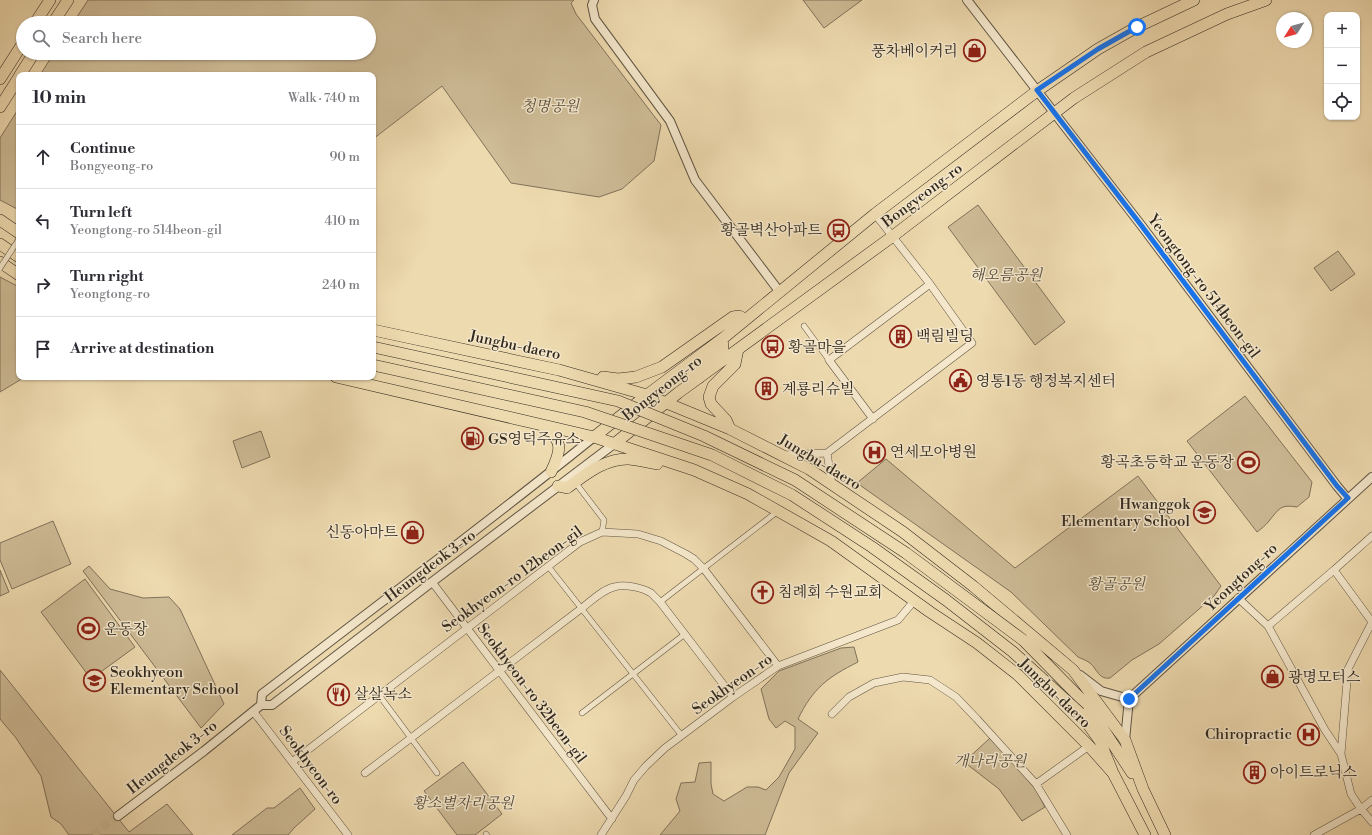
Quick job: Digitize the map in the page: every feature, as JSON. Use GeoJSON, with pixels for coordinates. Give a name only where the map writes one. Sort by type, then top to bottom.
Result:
{"type":"FeatureCollection","features":[{"type":"Feature","properties":{"kind":"main road"},"geometry":{"type":"LineString","coordinates":[[40,16],[50,0]]}},
{"type":"Feature","properties":{"kind":"main road"},"geometry":{"type":"LineString","coordinates":[[58,16],[68,0]]}},
{"type":"Feature","properties":{"kind":"main road","name":"Bongyeong-ro"},"geometry":{"type":"LineString","coordinates":[[594,437],[722,339],[875,214],[1037,90],[1098,49],[1137,27],[1194,0]]}},
{"type":"Feature","properties":{"kind":"main road","name":"Bongyeong-ro"},"geometry":{"type":"LineString","coordinates":[[614,444],[667,402],[893,236],[1054,113],[1112,73],[1146,52],[1227,14],[1266,0]]}},
{"type":"Feature","properties":{"kind":"main road"},"geometry":{"type":"LineString","coordinates":[[0,79],[16,54]]}},
{"type":"Feature","properties":{"kind":"main road"},"geometry":{"type":"LineString","coordinates":[[22,72],[30,60]]}},
{"type":"Feature","properties":{"kind":"main road"},"geometry":{"type":"LineString","coordinates":[[0,107],[16,82]]}},
{"type":"Feature","properties":{"kind":"main road"},"geometry":{"type":"LineString","coordinates":[[0,217],[16,224]]}},
{"type":"Feature","properties":{"kind":"main road"},"geometry":{"type":"LineString","coordinates":[[0,220],[16,231]]}},
{"type":"Feature","properties":{"kind":"main road"},"geometry":{"type":"LineString","coordinates":[[0,244],[16,255]]}},
{"type":"Feature","properties":{"kind":"main road"},"geometry":{"type":"LineString","coordinates":[[0,262],[16,273]]}},
{"type":"Feature","properties":{"kind":"main road"},"geometry":{"type":"LineString","coordinates":[[559,370],[618,379],[636,377],[662,367],[733,316],[739,316],[745,319]]}},
{"type":"Feature","properties":{"kind":"main road","name":"Jungbu-daero"},"geometry":{"type":"LineString","coordinates":[[376,331],[559,370],[647,395],[730,429],[809,469],[909,537],[973,586],[1073,670],[1125,740],[1143,789],[1165,835]]}},
{"type":"Feature","properties":{"kind":"main road"},"geometry":{"type":"LineString","coordinates":[[699,378],[692,374],[693,371],[723,348],[722,339]]}},
{"type":"Feature","properties":{"kind":"main road","name":"Jungbu-daero"},"geometry":{"type":"LineString","coordinates":[[376,348],[618,401],[704,436],[795,480],[906,553],[1023,640],[1088,706],[1143,789]]}},
{"type":"Feature","properties":{"kind":"main road"},"geometry":{"type":"LineString","coordinates":[[730,429],[726,420],[711,404],[709,397],[713,386],[735,364],[738,349]]}},
{"type":"Feature","properties":{"kind":"main road","name":"Jungbu-daero"},"geometry":{"type":"LineString","coordinates":[[376,366],[585,412],[712,455],[792,495],[872,547],[946,600],[1013,652],[1080,713],[1100,740],[1113,773],[1144,835]]}},
{"type":"Feature","properties":{"kind":"main road","name":"Jungbu-daero"},"geometry":{"type":"LineString","coordinates":[[349,380],[594,437],[692,470],[748,494],[831,541],[977,644],[1018,675],[1089,746],[1113,773]]}},
{"type":"Feature","properties":{"kind":"main road"},"geometry":{"type":"LineString","coordinates":[[538,425],[552,432],[558,440],[559,456],[552,472]]}},
{"type":"Feature","properties":{"kind":"main road"},"geometry":{"type":"LineString","coordinates":[[558,486],[567,488],[608,462],[628,459],[692,470]]}},
{"type":"Feature","properties":{"kind":"street"},"geometry":{"type":"LineString","coordinates":[[594,0],[592,5],[595,19],[670,121],[695,180],[779,291]]}},
{"type":"Feature","properties":{"kind":"street","name":"Yeongtong-ro 514beon-gil"},"geometry":{"type":"LineString","coordinates":[[968,0],[1332,480],[1348,498]]}},
{"type":"Feature","properties":{"kind":"street"},"geometry":{"type":"LineString","coordinates":[[781,455],[827,453],[972,343],[930,284],[875,214]]}},
{"type":"Feature","properties":{"kind":"street"},"geometry":{"type":"LineString","coordinates":[[0,268],[16,244]]}},
{"type":"Feature","properties":{"kind":"street"},"geometry":{"type":"LineString","coordinates":[[828,360],[930,284]]}},
{"type":"Feature","properties":{"kind":"street"},"geometry":{"type":"LineString","coordinates":[[804,326],[873,419]]}},
{"type":"Feature","properties":{"kind":"street","name":"Heungdeok 3-ro"},"geometry":{"type":"LineString","coordinates":[[261,705],[262,694],[552,472],[594,437]]}},
{"type":"Feature","properties":{"kind":"street","name":"Heungdeok 3-ro"},"geometry":{"type":"LineString","coordinates":[[118,816],[261,705],[272,705],[614,444]]}},
{"type":"Feature","properties":{"kind":"street"},"geometry":{"type":"LineString","coordinates":[[827,453],[832,485]]}},
{"type":"Feature","properties":{"kind":"street","name":"Yeongtong-ro"},"geometry":{"type":"LineString","coordinates":[[1129,699],[1372,477]]}},
{"type":"Feature","properties":{"kind":"street"},"geometry":{"type":"LineString","coordinates":[[575,482],[604,520],[602,532]]}},
{"type":"Feature","properties":{"kind":"street"},"geometry":{"type":"LineString","coordinates":[[660,602],[778,511]]}},
{"type":"Feature","properties":{"kind":"street","name":"Seokhyeon-ro 12beon-gil"},"geometry":{"type":"LineString","coordinates":[[292,762],[580,542],[602,532],[638,534],[661,541],[694,559],[704,569],[778,666]]}},
{"type":"Feature","properties":{"kind":"street"},"geometry":{"type":"LineString","coordinates":[[1268,626],[1372,536]]}},
{"type":"Feature","properties":{"kind":"street"},"geometry":{"type":"LineString","coordinates":[[548,566],[682,736]]}},
{"type":"Feature","properties":{"kind":"street"},"geometry":{"type":"LineString","coordinates":[[1334,570],[1372,622],[1348,669],[1341,754],[1351,794],[1372,822]]}},
{"type":"Feature","properties":{"kind":"street","name":"Seokhyeon-ro 32beon-gil"},"geometry":{"type":"LineString","coordinates":[[432,582],[612,819]]}},
{"type":"Feature","properties":{"kind":"street"},"geometry":{"type":"LineString","coordinates":[[365,773],[582,608],[604,592],[614,587],[623,586],[638,588],[650,593],[660,602],[733,697]]}},
{"type":"Feature","properties":{"kind":"street"},"geometry":{"type":"LineString","coordinates":[[1238,598],[1268,626],[1325,730],[1341,754]]}},
{"type":"Feature","properties":{"kind":"street","name":"Seokhyeon-ro"},"geometry":{"type":"LineString","coordinates":[[601,835],[626,796],[634,780],[642,770],[665,748],[733,697],[778,666],[898,620],[914,601]]}},
{"type":"Feature","properties":{"kind":"street"},"geometry":{"type":"LineString","coordinates":[[582,713],[685,634]]}},
{"type":"Feature","properties":{"kind":"street"},"geometry":{"type":"LineString","coordinates":[[1073,670],[1101,691],[1129,699],[1125,740]]}},
{"type":"Feature","properties":{"kind":"street"},"geometry":{"type":"LineString","coordinates":[[832,714],[849,697],[874,683],[903,677],[930,680],[956,697],[977,718],[1036,784],[1067,835]]}},
{"type":"Feature","properties":{"kind":"street"},"geometry":{"type":"LineString","coordinates":[[379,695],[437,773]]}},
{"type":"Feature","properties":{"kind":"street","name":"Seokhyeon-ro"},"geometry":{"type":"LineString","coordinates":[[253,711],[347,835]]}},
{"type":"Feature","properties":{"kind":"street"},"geometry":{"type":"LineString","coordinates":[[1036,784],[1089,746]]}},
{"type":"Feature","properties":{"kind":"street"},"geometry":{"type":"LineString","coordinates":[[1314,835],[1361,809],[1372,800]]}},
{"type":"Feature","properties":{"kind":"green space","name":"청명공원"},"geometry":{"type":"Polygon","coordinates":[[[88,0],[574,0],[571,3],[576,14],[661,125],[654,161],[622,189],[599,197],[511,183],[442,86],[376,137],[376,72],[42,72],[50,60],[376,60],[376,16],[78,16],[88,0]]]}},
{"type":"Feature","properties":{"kind":"green space"},"geometry":{"type":"Polygon","coordinates":[[[803,0],[862,0],[824,28],[803,0]]]}},
{"type":"Feature","properties":{"kind":"green space"},"geometry":{"type":"Polygon","coordinates":[[[16,113],[16,208],[0,200],[0,138],[16,113]]]}},
{"type":"Feature","properties":{"kind":"green space","name":"해오름공원"},"geometry":{"type":"Polygon","coordinates":[[[978,205],[1065,322],[1035,345],[948,227],[978,205]]]}},
{"type":"Feature","properties":{"kind":"green space"},"geometry":{"type":"Polygon","coordinates":[[[1338,251],[1355,274],[1331,291],[1314,268],[1338,251]]]}},
{"type":"Feature","properties":{"kind":"green space"},"geometry":{"type":"Polygon","coordinates":[[[0,277],[16,285],[16,380],[20,380],[0,392],[0,277]]]}},
{"type":"Feature","properties":{"kind":"green space","name":"황곡초등학교 운동장"},"geometry":{"type":"Polygon","coordinates":[[[1245,396],[1312,482],[1309,497],[1297,507],[1287,506],[1280,508],[1257,532],[1187,441],[1245,396]]]}},
{"type":"Feature","properties":{"kind":"green space"},"geometry":{"type":"Polygon","coordinates":[[[261,431],[270,457],[242,468],[233,441],[261,431]]]}},
{"type":"Feature","properties":{"kind":"green space","name":"황골공원"},"geometry":{"type":"Polygon","coordinates":[[[886,459],[1015,568],[1138,476],[1221,586],[1214,596],[1159,644],[1132,660],[1110,678],[1103,677],[1098,674],[1090,663],[1078,657],[1011,592],[857,483],[886,459]]]}},
{"type":"Feature","properties":{"kind":"green space"},"geometry":{"type":"Polygon","coordinates":[[[53,521],[71,564],[12,589],[0,560],[0,543],[53,521]]]}},
{"type":"Feature","properties":{"kind":"green space"},"geometry":{"type":"Polygon","coordinates":[[[89,566],[110,589],[143,598],[169,597],[180,609],[224,704],[201,728],[83,571],[89,566]]]}},
{"type":"Feature","properties":{"kind":"green space"},"geometry":{"type":"Polygon","coordinates":[[[0,570],[9,592],[0,596],[0,570]]]}},
{"type":"Feature","properties":{"kind":"green space","name":"운동장"},"geometry":{"type":"Polygon","coordinates":[[[85,579],[135,647],[91,679],[41,612],[85,579]]]}},
{"type":"Feature","properties":{"kind":"green space"},"geometry":{"type":"Polygon","coordinates":[[[854,647],[858,662],[822,684],[809,699],[798,719],[818,733],[789,773],[765,835],[660,835],[680,811],[676,799],[681,783],[695,782],[699,763],[711,762],[711,784],[713,794],[724,801],[747,787],[758,787],[766,790],[779,777],[795,749],[795,727],[785,721],[776,728],[769,719],[761,689],[779,671],[841,648],[854,647]]]}},
{"type":"Feature","properties":{"kind":"green space"},"geometry":{"type":"Polygon","coordinates":[[[0,670],[129,832],[167,804],[193,835],[69,835],[61,824],[51,817],[41,776],[16,738],[0,719],[0,670]]]}},
{"type":"Feature","properties":{"kind":"green space","name":"개나리공원"},"geometry":{"type":"Polygon","coordinates":[[[990,738],[1034,786],[1045,807],[1022,821],[999,789],[964,762],[990,738]]]}},
{"type":"Feature","properties":{"kind":"green space","name":"황소별자리공원"},"geometry":{"type":"Polygon","coordinates":[[[463,762],[502,814],[475,835],[457,835],[424,791],[463,762]]]}},
{"type":"Feature","properties":{"kind":"green space"},"geometry":{"type":"Polygon","coordinates":[[[300,788],[315,809],[288,835],[232,835],[267,808],[274,808],[300,788]]]}},
{"type":"Feature","properties":{"kind":"tunnel"},"geometry":{"type":"LineString","coordinates":[[93,835],[118,816]]}},
{"type":"Feature","properties":{"kind":"place","name":"풍차베이커리"},"geometry":{"type":"Point","coordinates":[974,51]}},
{"type":"Feature","properties":{"kind":"place","name":"황골벽산아파트"},"geometry":{"type":"Point","coordinates":[838,230]}},
{"type":"Feature","properties":{"kind":"place","name":"백림빌딩"},"geometry":{"type":"Point","coordinates":[900,336]}},
{"type":"Feature","properties":{"kind":"place","name":"황골마을"},"geometry":{"type":"Point","coordinates":[772,347]}},
{"type":"Feature","properties":{"kind":"place","name":"영통1동 행정복지센터"},"geometry":{"type":"Point","coordinates":[961,381]}},
{"type":"Feature","properties":{"kind":"place","name":"계룡리슈빌"},"geometry":{"type":"Point","coordinates":[766,389]}},
{"type":"Feature","properties":{"kind":"place","name":"GS영덕주유소"},"geometry":{"type":"Point","coordinates":[473,439]}},
{"type":"Feature","properties":{"kind":"place","name":"연세모아병원"},"geometry":{"type":"Point","coordinates":[874,452]}},
{"type":"Feature","properties":{"kind":"place","name":"황곡초등학교 운동장"},"geometry":{"type":"Point","coordinates":[1249,462]}},
{"type":"Feature","properties":{"kind":"place","name":"Hwanggok Elementary School"},"geometry":{"type":"Point","coordinates":[1205,513]}},
{"type":"Feature","properties":{"kind":"place","name":"신동아마트"},"geometry":{"type":"Point","coordinates":[413,532]}},
{"type":"Feature","properties":{"kind":"place","name":"침례회 수원교회"},"geometry":{"type":"Point","coordinates":[762,592]}},
{"type":"Feature","properties":{"kind":"place","name":"운동장"},"geometry":{"type":"Point","coordinates":[88,629]}},
{"type":"Feature","properties":{"kind":"place","name":"광명모터스"},"geometry":{"type":"Point","coordinates":[1273,677]}},
{"type":"Feature","properties":{"kind":"place","name":"Seokhyeon Elementary School"},"geometry":{"type":"Point","coordinates":[94,681]}},
{"type":"Feature","properties":{"kind":"place","name":"살살녹소"},"geometry":{"type":"Point","coordinates":[338,694]}},
{"type":"Feature","properties":{"kind":"place","name":"Chiropractic"},"geometry":{"type":"Point","coordinates":[1308,734]}},
{"type":"Feature","properties":{"kind":"place","name":"아이트로닉스"},"geometry":{"type":"Point","coordinates":[1254,772]}},
{"type":"Feature","properties":{"kind":"route"},"geometry":{"type":"LineString","coordinates":[[1129,699],[1348,498],[1337,486],[1141,225],[1037,90],[1098,49],[1137,27]]}}]}
